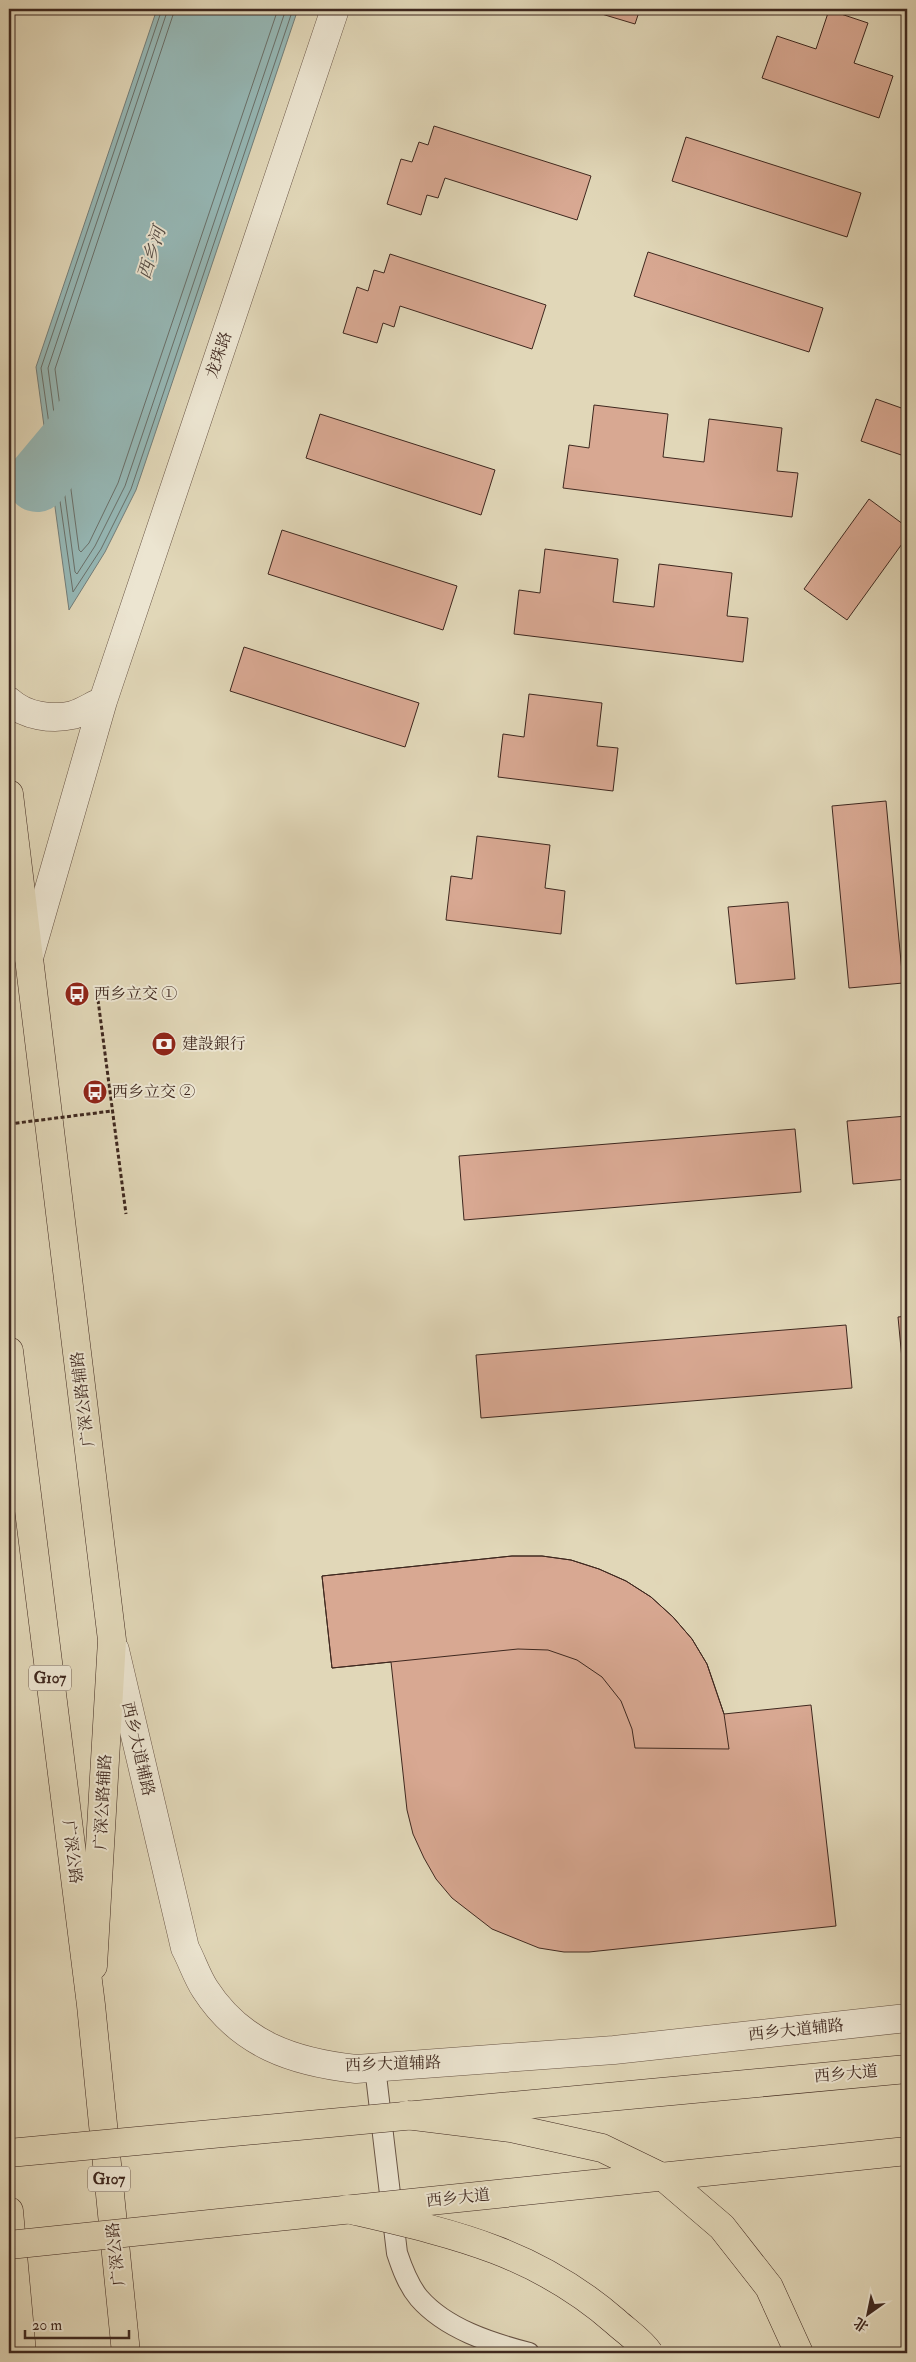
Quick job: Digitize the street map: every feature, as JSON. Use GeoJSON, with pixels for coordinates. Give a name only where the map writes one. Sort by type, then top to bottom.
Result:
{"type":"FeatureCollection","features":[{"type":"Feature","properties":{"kind":"main road","name":"广深公路辅路"},"geometry":{"type":"LineString","coordinates":[[9,794],[112,1640],[91,2005]]}},
{"type":"Feature","properties":{"kind":"main road","name":"广深公路"},"geometry":{"type":"LineString","coordinates":[[9,1351],[91,2005],[126,2353]]}},
{"type":"Feature","properties":{"kind":"main road","name":"西乡大道"},"geometry":{"type":"LineString","coordinates":[[9,2153],[907,2068]]}},
{"type":"Feature","properties":{"kind":"main road"},"geometry":{"type":"LineString","coordinates":[[406,2115],[511,2128],[602,2148],[666,2179],[722,2227],[769,2287],[799,2353]]}},
{"type":"Feature","properties":{"kind":"main road","name":"西乡大道"},"geometry":{"type":"LineString","coordinates":[[9,2245],[907,2151]]}},
{"type":"Feature","properties":{"kind":"main road"},"geometry":{"type":"LineString","coordinates":[[348,2209],[456,2235],[526,2261],[594,2303],[649,2353]]}},
{"type":"Feature","properties":{"kind":"main road"},"geometry":{"type":"LineString","coordinates":[[9,2211],[22,2353]]}},
{"type":"Feature","properties":{"kind":"street","name":"龙珠路"},"geometry":{"type":"LineString","coordinates":[[29,958],[103,701],[335,9]]}},
{"type":"Feature","properties":{"kind":"street"},"geometry":{"type":"LineString","coordinates":[[9,701],[16,708],[44,717],[74,714],[103,701]]}},
{"type":"Feature","properties":{"kind":"street","name":"西乡大道辅路"},"geometry":{"type":"LineString","coordinates":[[112,1640],[185,1948],[205,1989],[228,2019],[254,2039],[277,2050],[318,2065],[356,2069],[614,2050],[907,2018]]}},
{"type":"Feature","properties":{"kind":"lane"},"geometry":{"type":"LineString","coordinates":[[375,2067],[397,2252],[407,2279],[419,2298],[447,2321],[479,2337],[529,2353]]}},
{"type":"Feature","properties":{"kind":"path"},"geometry":{"type":"LineString","coordinates":[[98,1000],[126,1214]]}},
{"type":"Feature","properties":{"kind":"path"},"geometry":{"type":"LineString","coordinates":[[9,1124],[112,1112]]}},
{"type":"Feature","properties":{"kind":"water"},"geometry":{"type":"Polygon","coordinates":[[[157,9],[298,9],[136,490],[105,552],[69,610],[36,367],[157,9]]]}},
{"type":"Feature","properties":{"kind":"building"},"geometry":{"type":"Polygon","coordinates":[[[585,9],[640,9],[635,24],[585,9]]]}},
{"type":"Feature","properties":{"kind":"building"},"geometry":{"type":"Polygon","coordinates":[[[829,10],[868,23],[854,63],[893,76],[879,118],[762,78],[777,36],[816,49],[829,10]]]}},
{"type":"Feature","properties":{"kind":"building"},"geometry":{"type":"Polygon","coordinates":[[[434,126],[591,176],[577,220],[445,178],[438,198],[427,195],[421,215],[387,204],[401,159],[412,162],[419,142],[428,145],[434,126]]]}},
{"type":"Feature","properties":{"kind":"building"},"geometry":{"type":"Polygon","coordinates":[[[686,137],[861,193],[847,237],[672,181],[686,137]]]}},
{"type":"Feature","properties":{"kind":"building"},"geometry":{"type":"Polygon","coordinates":[[[648,252],[823,308],[809,352],[634,296],[648,252]]]}},
{"type":"Feature","properties":{"kind":"building"},"geometry":{"type":"Polygon","coordinates":[[[390,254],[546,305],[532,349],[400,306],[394,327],[383,323],[377,343],[343,333],[357,287],[368,291],[374,270],[384,273],[390,254]]]}},
{"type":"Feature","properties":{"kind":"building"},"geometry":{"type":"Polygon","coordinates":[[[876,399],[907,410],[907,457],[861,441],[876,399]]]}},
{"type":"Feature","properties":{"kind":"building"},"geometry":{"type":"Polygon","coordinates":[[[594,405],[668,414],[663,457],[704,462],[709,419],[782,428],[777,471],[798,473],[792,517],[563,488],[569,445],[589,448],[594,405]]]}},
{"type":"Feature","properties":{"kind":"building"},"geometry":{"type":"Polygon","coordinates":[[[320,414],[495,470],[481,515],[306,458],[320,414]]]}},
{"type":"Feature","properties":{"kind":"building"},"geometry":{"type":"Polygon","coordinates":[[[869,499],[907,527],[907,537],[847,620],[804,589],[869,499]]]}},
{"type":"Feature","properties":{"kind":"building"},"geometry":{"type":"Polygon","coordinates":[[[282,530],[457,586],[443,630],[268,574],[282,530]]]}},
{"type":"Feature","properties":{"kind":"building"},"geometry":{"type":"Polygon","coordinates":[[[545,549],[618,559],[613,602],[654,607],[659,564],[732,573],[727,616],[748,618],[743,662],[514,634],[519,590],[540,593],[545,549]]]}},
{"type":"Feature","properties":{"kind":"building"},"geometry":{"type":"Polygon","coordinates":[[[244,647],[419,703],[405,747],[230,691],[244,647]]]}},
{"type":"Feature","properties":{"kind":"building"},"geometry":{"type":"Polygon","coordinates":[[[529,694],[602,703],[597,746],[618,748],[613,791],[498,777],[503,734],[524,737],[529,694]]]}},
{"type":"Feature","properties":{"kind":"building"},"geometry":{"type":"Polygon","coordinates":[[[886,801],[903,983],[849,988],[832,806],[886,801]]]}},
{"type":"Feature","properties":{"kind":"building"},"geometry":{"type":"Polygon","coordinates":[[[477,836],[550,845],[545,888],[565,891],[561,934],[446,920],[451,876],[472,879],[477,836]]]}},
{"type":"Feature","properties":{"kind":"building"},"geometry":{"type":"Polygon","coordinates":[[[788,902],[795,979],[736,984],[728,907],[788,902]]]}},
{"type":"Feature","properties":{"kind":"building"},"geometry":{"type":"Polygon","coordinates":[[[907,1116],[907,1179],[853,1184],[847,1121],[907,1116]]]}},
{"type":"Feature","properties":{"kind":"building"},"geometry":{"type":"Polygon","coordinates":[[[795,1129],[801,1192],[464,1220],[459,1156],[795,1129]]]}},
{"type":"Feature","properties":{"kind":"building"},"geometry":{"type":"Polygon","coordinates":[[[907,1316],[907,1380],[904,1380],[898,1317],[907,1316]]]}},
{"type":"Feature","properties":{"kind":"building"},"geometry":{"type":"Polygon","coordinates":[[[846,1325],[852,1388],[481,1418],[476,1355],[846,1325]]]}},
{"type":"Feature","properties":{"kind":"building"},"geometry":{"type":"Polygon","coordinates":[[[512,1556],[542,1556],[571,1560],[599,1569],[626,1581],[651,1597],[673,1617],[692,1639],[707,1664],[724,1714],[729,1749],[635,1748],[632,1729],[621,1701],[602,1677],[577,1660],[548,1650],[518,1649],[332,1668],[322,1576],[512,1556]]]}},
{"type":"Feature","properties":{"kind":"building"},"geometry":{"type":"Polygon","coordinates":[[[512,1556],[542,1556],[571,1560],[599,1569],[626,1581],[651,1597],[673,1617],[692,1639],[707,1664],[724,1714],[811,1705],[836,1926],[589,1952],[564,1952],[539,1948],[492,1929],[452,1898],[436,1879],[413,1834],[407,1810],[391,1662],[332,1668],[322,1576],[512,1556]]]}},
{"type":"Feature","properties":{"kind":"waterway","name":"西乡河"},"geometry":{"type":"LineString","coordinates":[[37,481],[73,438],[99,396]]}},
{"type":"Feature","properties":{"kind":"place","name":"西乡立交 ①"},"geometry":{"type":"Point","coordinates":[77,994]}},
{"type":"Feature","properties":{"kind":"place","name":"建設銀行"},"geometry":{"type":"Point","coordinates":[164,1044]}},
{"type":"Feature","properties":{"kind":"place","name":"西乡立交 ②"},"geometry":{"type":"Point","coordinates":[95,1092]}}]}
